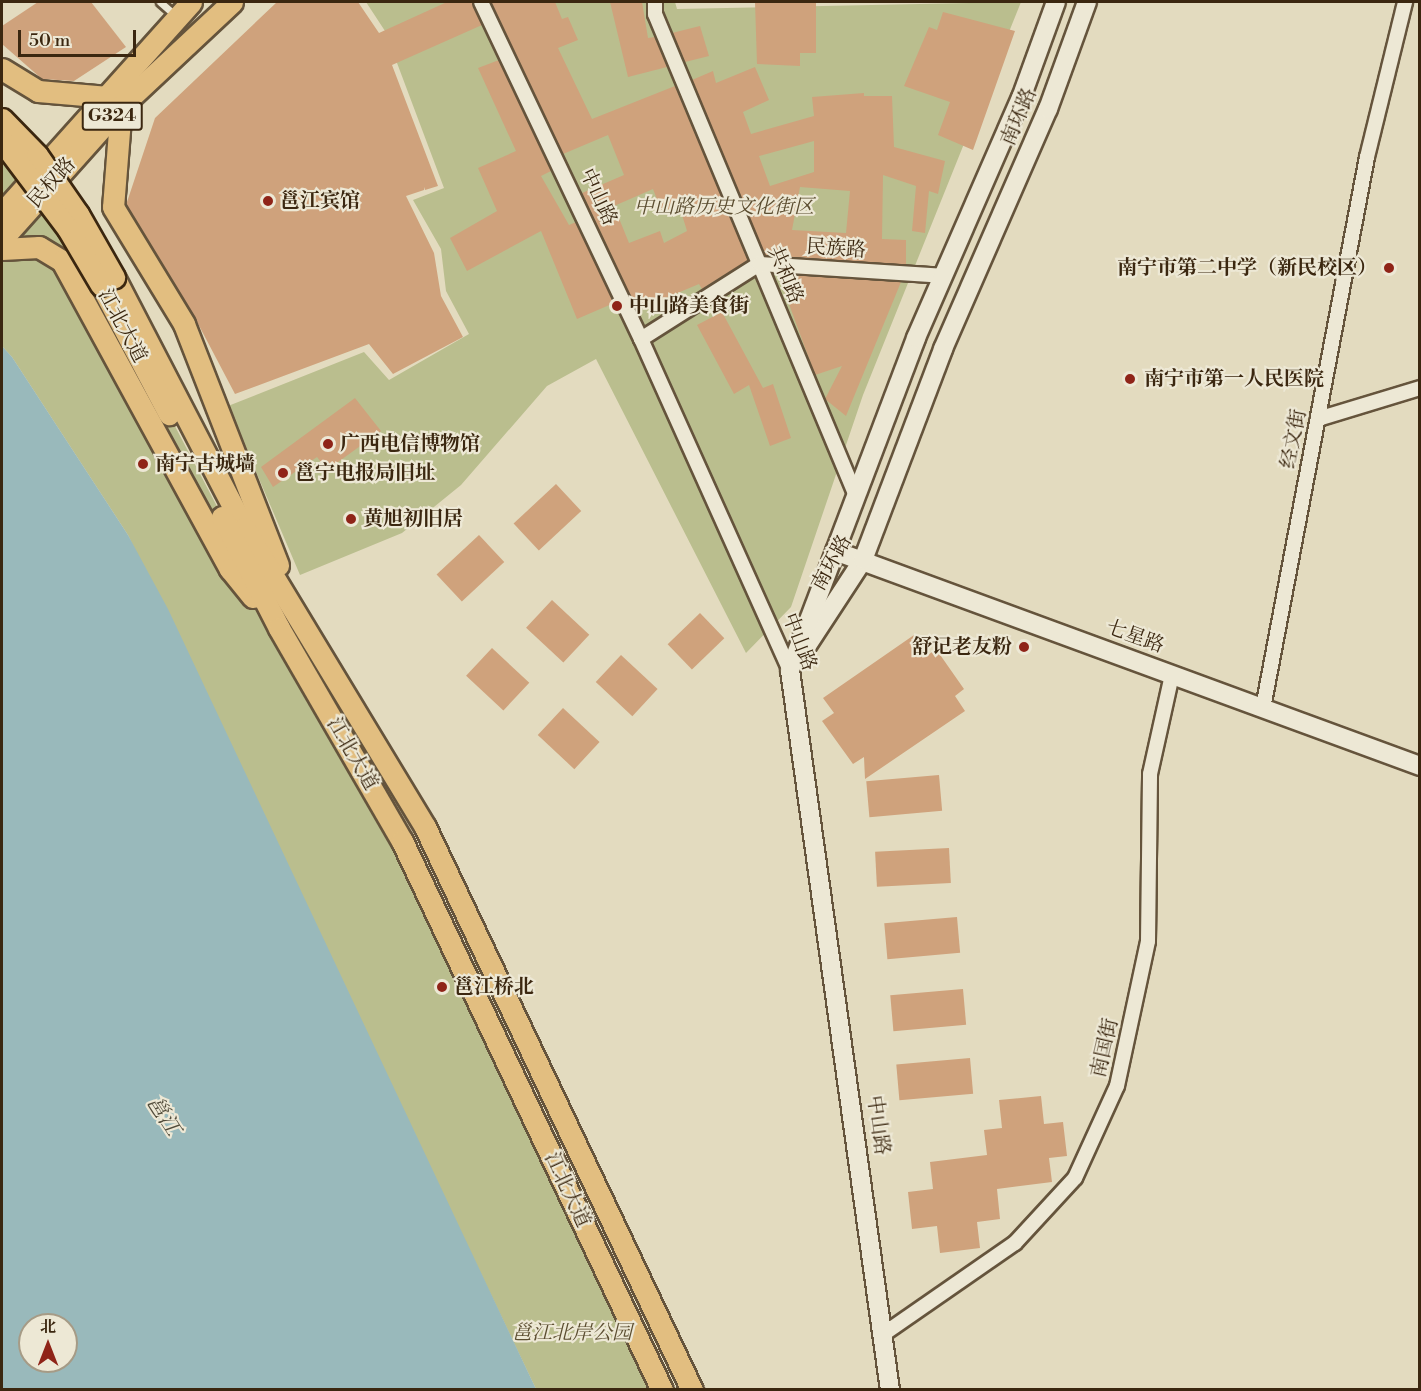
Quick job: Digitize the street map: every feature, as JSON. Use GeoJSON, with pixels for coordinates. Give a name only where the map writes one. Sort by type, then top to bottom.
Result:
{"type":"FeatureCollection","features":[{"type":"Feature","properties":{"kind":"main road","name":"民权路"},"geometry":{"type":"LineString","coordinates":[[2,213],[114,101],[232,2]]}},
{"type":"Feature","properties":{"kind":"main road","name":"南环路"},"geometry":{"type":"LineString","coordinates":[[790,670],[856,496],[944,276],[1021,98],[1056,2]]}},
{"type":"Feature","properties":{"kind":"main road","name":"南环路"},"geometry":{"type":"LineString","coordinates":[[790,670],[863,560],[944,349],[1048,109],[1087,2]]}},
{"type":"Feature","properties":{"kind":"main road","name":"民权路"},"geometry":{"type":"LineString","coordinates":[[2,239],[114,101],[183,9]]}},
{"type":"Feature","properties":{"kind":"main road"},"geometry":{"type":"LineString","coordinates":[[2,69],[38,91],[114,101],[113,207],[184,324],[296,614]]}},
{"type":"Feature","properties":{"kind":"main road","name":"江北大道"},"geometry":{"type":"LineString","coordinates":[[2,119],[37,155],[78,214],[114,277],[238,531],[279,628],[402,841],[662,1389]]}},
{"type":"Feature","properties":{"kind":"main road","name":"江北大道"},"geometry":{"type":"LineString","coordinates":[[2,141],[62,221],[101,285],[238,531],[296,614],[425,827],[692,1389]]}},
{"type":"Feature","properties":{"kind":"main road"},"geometry":{"type":"LineString","coordinates":[[2,249],[39,247],[62,261],[230,568],[279,628]]}},
{"type":"Feature","properties":{"kind":"main road","name":"七星路"},"geometry":{"type":"LineString","coordinates":[[835,551],[1419,766]]}},
{"type":"Feature","properties":{"kind":"main road","name":"中山路"},"geometry":{"type":"LineString","coordinates":[[790,670],[885,1333],[890,1389]]}},
{"type":"Feature","properties":{"kind":"street","name":"中山路"},"geometry":{"type":"LineString","coordinates":[[481,2],[641,339],[790,670]]}},
{"type":"Feature","properties":{"kind":"street","name":"共和路"},"geometry":{"type":"LineString","coordinates":[[655,2],[655,14],[856,496]]}},
{"type":"Feature","properties":{"kind":"street","name":"经文街"},"geometry":{"type":"LineString","coordinates":[[1263,708],[1367,156],[1405,2]]}},
{"type":"Feature","properties":{"kind":"street"},"geometry":{"type":"LineString","coordinates":[[641,339],[759,264]]}},
{"type":"Feature","properties":{"kind":"street","name":"民族路"},"geometry":{"type":"LineString","coordinates":[[759,264],[944,276]]}},
{"type":"Feature","properties":{"kind":"street"},"geometry":{"type":"LineString","coordinates":[[1318,418],[1419,388]]}},
{"type":"Feature","properties":{"kind":"street","name":"南国街"},"geometry":{"type":"LineString","coordinates":[[885,1333],[1015,1243],[1075,1178],[1117,1086],[1148,941],[1150,774],[1172,675]]}},
{"type":"Feature","properties":{"kind":"lane"},"geometry":{"type":"LineString","coordinates":[[160,2],[183,9]]}},
{"type":"Feature","properties":{"kind":"green space","name":"中山路历史文化街区"},"geometry":{"type":"Polygon","coordinates":[[[366,2],[675,2],[677,9],[1021,2],[863,395],[791,607],[746,653],[596,359],[547,386],[461,485],[402,533],[300,575],[228,406],[364,352],[389,380],[469,334],[446,291],[441,249],[413,200],[444,188],[385,31],[366,2]]]}},
{"type":"Feature","properties":{"kind":"green space","name":"邕江北岸公园"},"geometry":{"type":"Polygon","coordinates":[[[2,141],[101,285],[232,535],[402,841],[662,1389],[536,1389],[128,535],[12,357],[2,346],[2,141]]]}},
{"type":"Feature","properties":{"kind":"water","name":"邕江"},"geometry":{"type":"Polygon","coordinates":[[[2,346],[12,357],[128,535],[168,609],[536,1389],[2,1389],[2,346]]]}},
{"type":"Feature","properties":{"kind":"building"},"geometry":{"type":"Polygon","coordinates":[[[38,2],[91,2],[126,47],[74,81],[42,79],[2,44],[2,26],[38,2]]]}},
{"type":"Feature","properties":{"kind":"building","name":"邕江宾馆"},"geometry":{"type":"Polygon","coordinates":[[[277,2],[358,2],[379,33],[447,2],[472,2],[482,25],[392,65],[438,186],[425,190],[424,187],[424,190],[406,196],[434,253],[441,296],[463,337],[393,374],[369,344],[235,394],[195,318],[126,205],[155,118],[277,2]]]}},
{"type":"Feature","properties":{"kind":"building"},"geometry":{"type":"Polygon","coordinates":[[[491,2],[555,2],[562,19],[568,17],[578,40],[558,48],[592,119],[675,86],[748,260],[702,289],[699,284],[637,310],[582,193],[624,175],[608,135],[563,154],[491,2]],[[653,189],[614,206],[629,243],[660,231],[664,243],[687,231],[679,205],[662,212],[653,189]]]}},
{"type":"Feature","properties":{"kind":"building"},"geometry":{"type":"Polygon","coordinates":[[[610,2],[642,2],[648,38],[655,37],[667,67],[628,77],[610,2]]]}},
{"type":"Feature","properties":{"kind":"building"},"geometry":{"type":"Polygon","coordinates":[[[755,2],[816,2],[816,53],[800,53],[800,66],[757,64],[755,2]]]}},
{"type":"Feature","properties":{"kind":"building"},"geometry":{"type":"Polygon","coordinates":[[[943,12],[1015,31],[973,150],[938,135],[950,102],[904,86],[929,27],[937,30],[943,12]]]}},
{"type":"Feature","properties":{"kind":"building"},"geometry":{"type":"Polygon","coordinates":[[[700,26],[709,56],[685,62],[672,33],[700,26]]]}},
{"type":"Feature","properties":{"kind":"building"},"geometry":{"type":"Polygon","coordinates":[[[499,60],[551,171],[541,176],[569,225],[576,222],[614,303],[577,319],[541,231],[467,271],[450,238],[497,211],[478,168],[516,151],[478,68],[499,60]]]}},
{"type":"Feature","properties":{"kind":"building"},"geometry":{"type":"Polygon","coordinates":[[[755,67],[769,100],[743,112],[751,134],[814,116],[812,97],[864,93],[864,96],[892,96],[894,147],[945,161],[938,194],[929,191],[925,233],[912,231],[916,186],[883,175],[882,239],[906,240],[906,265],[765,255],[692,80],[713,71],[716,83],[755,67]],[[814,141],[759,156],[770,186],[814,172],[814,141]],[[800,187],[792,230],[846,233],[850,191],[800,187]]]}},
{"type":"Feature","properties":{"kind":"building"},"geometry":{"type":"Polygon","coordinates":[[[778,274],[901,282],[846,416],[825,399],[842,366],[815,375],[778,274]]]}},
{"type":"Feature","properties":{"kind":"building"},"geometry":{"type":"Polygon","coordinates":[[[722,312],[763,388],[773,384],[791,438],[770,446],[749,385],[734,394],[697,325],[722,312]]]}},
{"type":"Feature","properties":{"kind":"building","name":"广西电信博物馆"},"geometry":{"type":"Polygon","coordinates":[[[355,398],[381,431],[327,470],[317,457],[273,487],[261,467],[355,398]]]}},
{"type":"Feature","properties":{"kind":"building"},"geometry":{"type":"Polygon","coordinates":[[[556,484],[581,511],[539,551],[514,524],[556,484]]]}},
{"type":"Feature","properties":{"kind":"building"},"geometry":{"type":"Polygon","coordinates":[[[479,535],[504,562],[462,602],[437,575],[479,535]]]}},
{"type":"Feature","properties":{"kind":"building"},"geometry":{"type":"Polygon","coordinates":[[[552,600],[589,635],[563,663],[526,628],[552,600]]]}},
{"type":"Feature","properties":{"kind":"building"},"geometry":{"type":"Polygon","coordinates":[[[700,613],[724,638],[692,669],[668,644],[700,613]]]}},
{"type":"Feature","properties":{"kind":"building"},"geometry":{"type":"Polygon","coordinates":[[[914,635],[928,655],[936,649],[964,689],[955,696],[965,711],[865,779],[864,757],[853,764],[822,721],[834,713],[823,698],[914,635]]]}},
{"type":"Feature","properties":{"kind":"building"},"geometry":{"type":"Polygon","coordinates":[[[492,648],[529,683],[503,711],[466,676],[492,648]]]}},
{"type":"Feature","properties":{"kind":"building"},"geometry":{"type":"Polygon","coordinates":[[[621,655],[658,689],[632,716],[596,682],[621,655]]]}},
{"type":"Feature","properties":{"kind":"building"},"geometry":{"type":"Polygon","coordinates":[[[563,708],[600,742],[574,769],[538,735],[563,708]]]}},
{"type":"Feature","properties":{"kind":"building"},"geometry":{"type":"Polygon","coordinates":[[[939,775],[942,811],[869,817],[866,781],[939,775]]]}},
{"type":"Feature","properties":{"kind":"building"},"geometry":{"type":"Polygon","coordinates":[[[949,848],[951,883],[877,887],[875,852],[949,848]]]}},
{"type":"Feature","properties":{"kind":"building"},"geometry":{"type":"Polygon","coordinates":[[[957,917],[960,953],[887,959],[884,923],[957,917]]]}},
{"type":"Feature","properties":{"kind":"building"},"geometry":{"type":"Polygon","coordinates":[[[963,989],[966,1025],[893,1031],[890,995],[963,989]]]}},
{"type":"Feature","properties":{"kind":"building"},"geometry":{"type":"Polygon","coordinates":[[[970,1058],[973,1094],[899,1100],[896,1064],[970,1058]]]}},
{"type":"Feature","properties":{"kind":"building"},"geometry":{"type":"Polygon","coordinates":[[[1041,1096],[1044,1124],[1063,1122],[1067,1156],[1049,1158],[1052,1182],[997,1189],[1000,1219],[977,1222],[980,1248],[940,1253],[937,1226],[912,1229],[908,1192],[933,1189],[930,1162],[987,1155],[984,1130],[1002,1128],[999,1100],[1041,1096]]]}},
{"type":"Feature","properties":{"kind":"place","name":"邕江宾馆"},"geometry":{"type":"Point","coordinates":[268,201]}},
{"type":"Feature","properties":{"kind":"place","name":"南宁市第二中学（新民校区）"},"geometry":{"type":"Point","coordinates":[1389,268]}},
{"type":"Feature","properties":{"kind":"place","name":"中山路美食街"},"geometry":{"type":"Point","coordinates":[617,306]}},
{"type":"Feature","properties":{"kind":"place","name":"南宁市第一人民医院"},"geometry":{"type":"Point","coordinates":[1130,379]}},
{"type":"Feature","properties":{"kind":"place","name":"广西电信博物馆"},"geometry":{"type":"Point","coordinates":[328,444]}},
{"type":"Feature","properties":{"kind":"place","name":"南宁古城墙"},"geometry":{"type":"Point","coordinates":[143,464]}},
{"type":"Feature","properties":{"kind":"place","name":"邕宁电报局旧址"},"geometry":{"type":"Point","coordinates":[283,473]}},
{"type":"Feature","properties":{"kind":"place","name":"黄旭初旧居"},"geometry":{"type":"Point","coordinates":[351,519]}},
{"type":"Feature","properties":{"kind":"place","name":"舒记老友粉"},"geometry":{"type":"Point","coordinates":[1024,647]}},
{"type":"Feature","properties":{"kind":"place","name":"邕江桥北"},"geometry":{"type":"Point","coordinates":[442,987]}}]}
